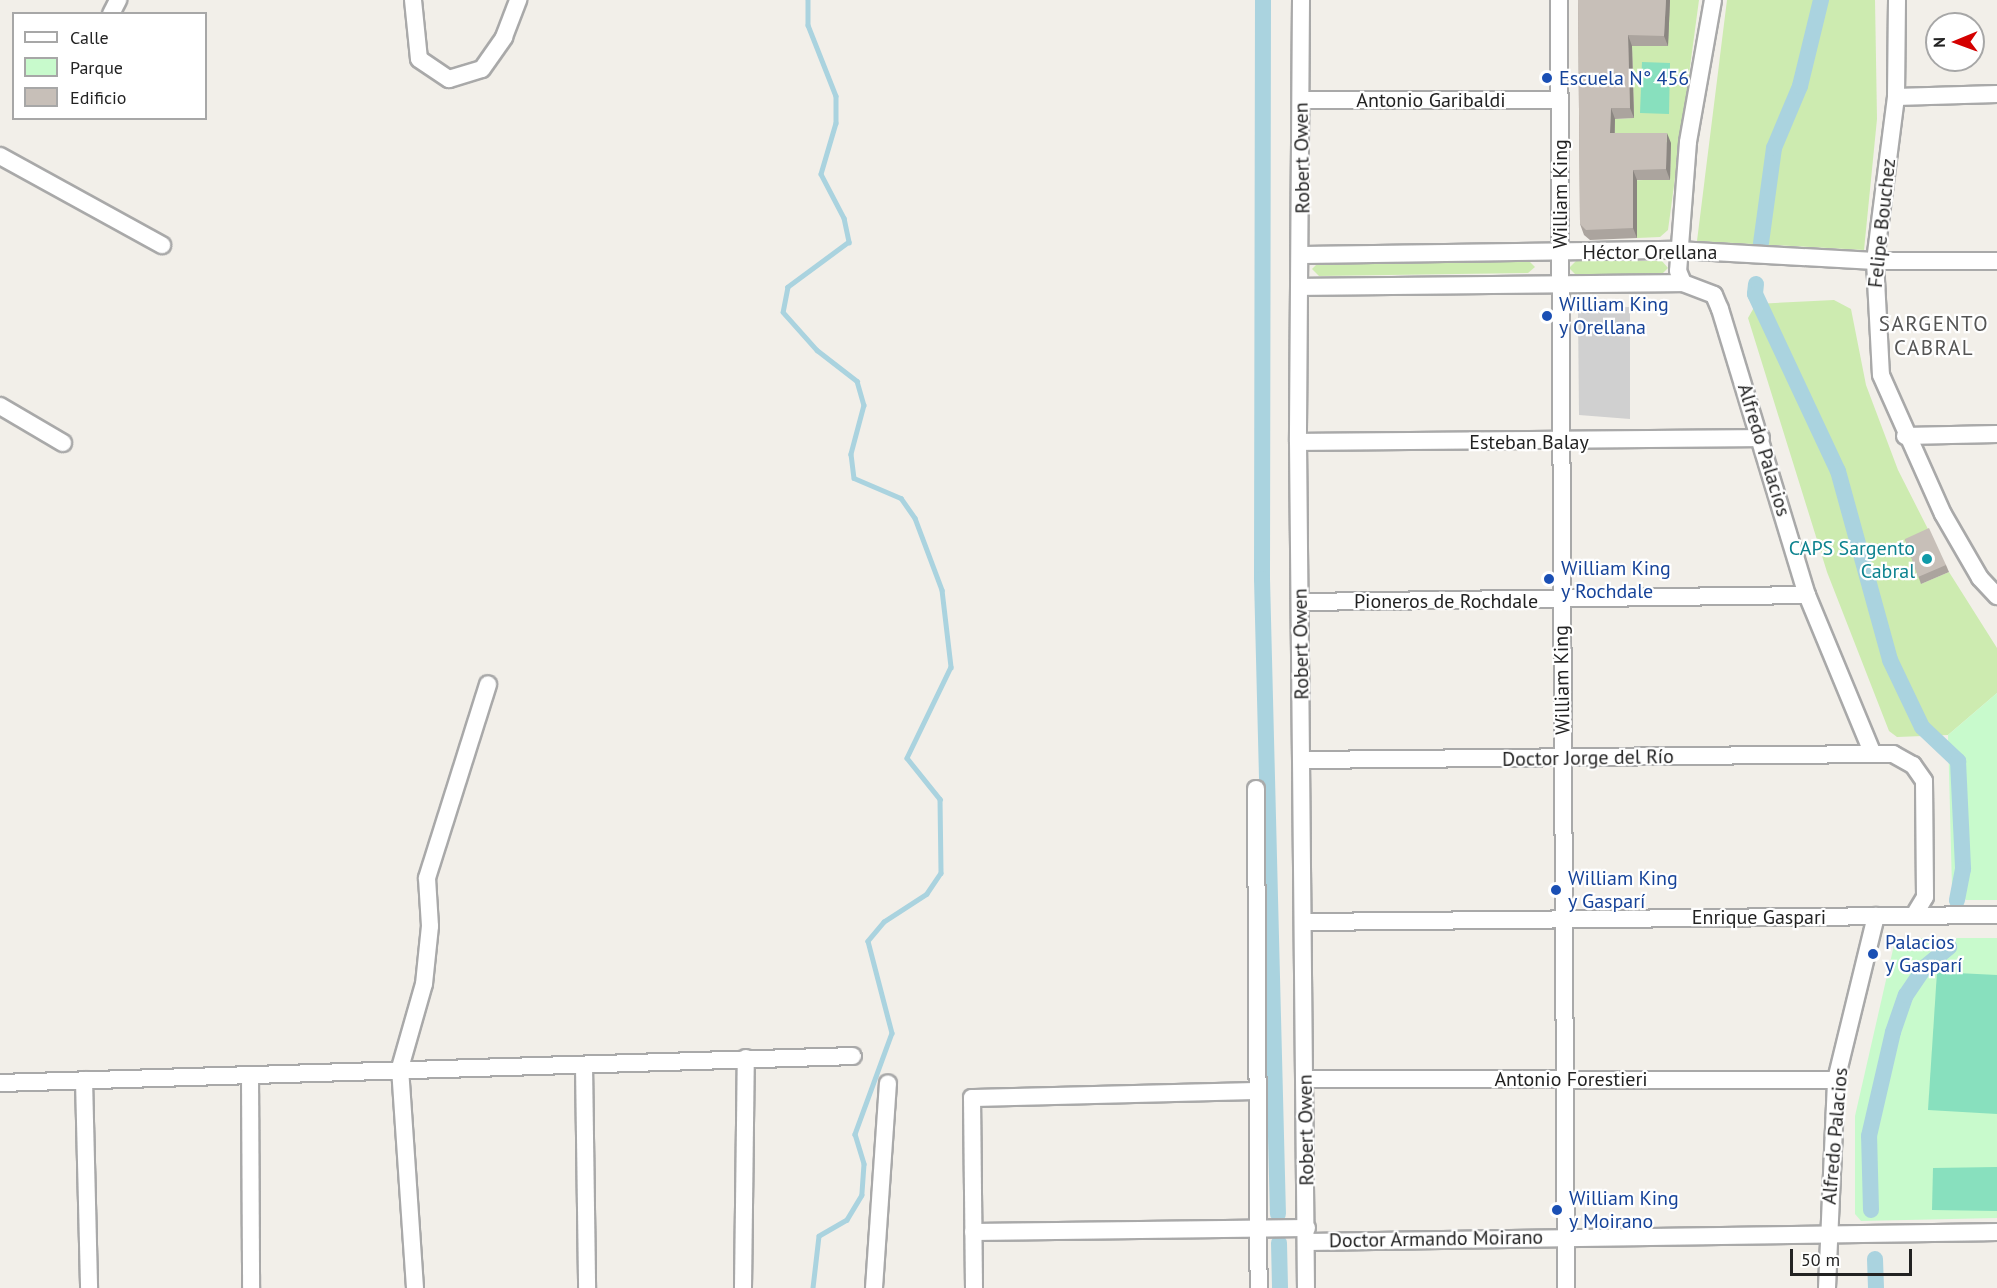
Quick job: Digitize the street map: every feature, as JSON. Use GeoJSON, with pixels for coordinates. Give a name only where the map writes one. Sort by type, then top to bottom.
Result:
{"type":"FeatureCollection","features":[{"type":"Feature","properties":{"kind":"street"},"geometry":{"type":"LineString","coordinates":[[413,0],[419,59],[449,79],[482,69],[504,37],[518,0]]}},
{"type":"Feature","properties":{"kind":"street","name":"Robert Owen"},"geometry":{"type":"LineString","coordinates":[[1300,0],[1303,255],[1300,287],[1298,442],[1305,922],[1306,1288]]}},
{"type":"Feature","properties":{"kind":"street","name":"William King"},"geometry":{"type":"LineString","coordinates":[[1559,0],[1566,1288]]}},
{"type":"Feature","properties":{"kind":"street"},"geometry":{"type":"LineString","coordinates":[[1683,283],[1677,250],[1688,142],[1713,0]]}},
{"type":"Feature","properties":{"kind":"street","name":"Felipe Bouchez"},"geometry":{"type":"LineString","coordinates":[[1898,0],[1896,97],[1875,261],[1881,375],[1905,436],[1943,514],[1996,595]]}},
{"type":"Feature","properties":{"kind":"street"},"geometry":{"type":"LineString","coordinates":[[1896,97],[1997,94]]}},
{"type":"Feature","properties":{"kind":"street","name":"Antonio Garibaldi"},"geometry":{"type":"LineString","coordinates":[[1301,100],[1560,100]]}},
{"type":"Feature","properties":{"kind":"street"},"geometry":{"type":"LineString","coordinates":[[0,156],[162,245]]}},
{"type":"Feature","properties":{"kind":"street","name":"Héctor Orellana"},"geometry":{"type":"LineString","coordinates":[[1303,255],[1677,250],[1875,261],[1997,261]]}},
{"type":"Feature","properties":{"kind":"street","name":"Héctor Orellana"},"geometry":{"type":"LineString","coordinates":[[1300,287],[1683,283]]}},
{"type":"Feature","properties":{"kind":"street","name":"Alfredo Palacios"},"geometry":{"type":"LineString","coordinates":[[1683,283],[1714,296],[1761,438],[1807,595],[1874,754]]}},
{"type":"Feature","properties":{"kind":"street"},"geometry":{"type":"LineString","coordinates":[[0,406],[63,442]]}},
{"type":"Feature","properties":{"kind":"street"},"geometry":{"type":"LineString","coordinates":[[1905,436],[1997,434]]}},
{"type":"Feature","properties":{"kind":"street","name":"Esteban Balay"},"geometry":{"type":"LineString","coordinates":[[1298,442],[1560,443],[1761,438]]}},
{"type":"Feature","properties":{"kind":"street","name":"Pioneros de Rochdale"},"geometry":{"type":"LineString","coordinates":[[1301,602],[1561,601],[1807,595]]}},
{"type":"Feature","properties":{"kind":"street"},"geometry":{"type":"LineString","coordinates":[[415,1288],[400,1068],[424,984],[430,926],[427,878],[488,684]]}},
{"type":"Feature","properties":{"kind":"street"},"geometry":{"type":"LineString","coordinates":[[1874,754],[1903,760],[1924,781],[1925,897],[1916,912]]}},
{"type":"Feature","properties":{"kind":"street","name":"Doctor Jorge del Río"},"geometry":{"type":"LineString","coordinates":[[1303,760],[1874,754]]}},
{"type":"Feature","properties":{"kind":"street"},"geometry":{"type":"LineString","coordinates":[[1256,789],[1259,1288]]}},
{"type":"Feature","properties":{"kind":"street","name":"Enrique Gaspari"},"geometry":{"type":"LineString","coordinates":[[1305,922],[1875,916],[1916,912],[1997,915]]}},
{"type":"Feature","properties":{"kind":"street","name":"Alfredo Palacios"},"geometry":{"type":"LineString","coordinates":[[1827,1288],[1826,1233],[1836,1080],[1875,916]]}},
{"type":"Feature","properties":{"kind":"street"},"geometry":{"type":"LineString","coordinates":[[0,1083],[400,1068],[584,1065],[853,1056]]}},
{"type":"Feature","properties":{"kind":"street"},"geometry":{"type":"LineString","coordinates":[[743,1288],[746,1058]]}},
{"type":"Feature","properties":{"kind":"street"},"geometry":{"type":"LineString","coordinates":[[584,1065],[587,1288]]}},
{"type":"Feature","properties":{"kind":"street"},"geometry":{"type":"LineString","coordinates":[[250,1075],[251,1288]]}},
{"type":"Feature","properties":{"kind":"street","name":"Antonio Forestieri"},"geometry":{"type":"LineString","coordinates":[[1305,1079],[1836,1080]]}},
{"type":"Feature","properties":{"kind":"street"},"geometry":{"type":"LineString","coordinates":[[84,1080],[89,1288]]}},
{"type":"Feature","properties":{"kind":"street"},"geometry":{"type":"LineString","coordinates":[[874,1288],[888,1083]]}},
{"type":"Feature","properties":{"kind":"street"},"geometry":{"type":"LineString","coordinates":[[974,1288],[972,1098],[1257,1091]]}},
{"type":"Feature","properties":{"kind":"street","name":"Doctor Armando Moirano"},"geometry":{"type":"LineString","coordinates":[[973,1232],[1260,1228],[1307,1235],[1566,1236],[1997,1232]]}},
{"type":"Feature","properties":{"kind":"shaded area"},"geometry":{"type":"Polygon","coordinates":[[[1630,307],[1630,419],[1579,415],[1578,308],[1630,307]]]}},
{"type":"Feature","properties":{"kind":"green space"},"geometry":{"type":"Polygon","coordinates":[[[1617,0],[1699,0],[1668,230],[1660,237],[1637,238],[1637,194],[1591,182],[1670,179],[1671,143],[1614,143],[1615,119],[1634,118],[1632,46],[1668,46],[1617,0]]]}},
{"type":"Feature","properties":{"kind":"green space"},"geometry":{"type":"Polygon","coordinates":[[[1727,0],[1875,0],[1877,119],[1864,250],[1697,241],[1727,0]]]}},
{"type":"Feature","properties":{"kind":"green space"},"geometry":{"type":"Polygon","coordinates":[[[1642,62],[1670,63],[1669,114],[1640,113],[1642,62]]]}},
{"type":"Feature","properties":{"kind":"green space"},"geometry":{"type":"Polygon","coordinates":[[[1528,260],[1535,267],[1528,273],[1319,276],[1312,269],[1319,262],[1528,260]]]}},
{"type":"Feature","properties":{"kind":"green space"},"geometry":{"type":"Polygon","coordinates":[[[1576,261],[1662,261],[1668,268],[1662,274],[1576,275],[1569,268],[1576,261]]]}},
{"type":"Feature","properties":{"kind":"green space"},"geometry":{"type":"Polygon","coordinates":[[[1834,300],[1851,309],[1866,385],[1898,470],[1931,535],[1921,584],[1949,572],[1997,648],[1997,693],[1948,735],[1897,737],[1889,731],[1827,572],[1748,318],[1756,304],[1834,300]]]}},
{"type":"Feature","properties":{"kind":"green space"},"geometry":{"type":"Polygon","coordinates":[[[1997,693],[1997,900],[1966,900],[1952,888],[1948,735],[1997,693]]]}},
{"type":"Feature","properties":{"kind":"green space"},"geometry":{"type":"Polygon","coordinates":[[[1902,938],[1997,938],[1997,1218],[1861,1221],[1855,1214],[1855,1116],[1894,945],[1902,938]]]}},
{"type":"Feature","properties":{"kind":"green space"},"geometry":{"type":"Polygon","coordinates":[[[1937,972],[1997,975],[1997,1114],[1928,1110],[1937,972]]]}},
{"type":"Feature","properties":{"kind":"green space"},"geometry":{"type":"Polygon","coordinates":[[[1997,1167],[1997,1211],[1932,1210],[1933,1168],[1997,1167]]]}},
{"type":"Feature","properties":{"kind":"building"},"geometry":{"type":"Polygon","coordinates":[[[1578,0],[1666,0],[1664,36],[1628,35],[1630,108],[1611,108],[1610,133],[1667,133],[1666,169],[1633,170],[1633,228],[1586,230],[1580,224],[1578,0]]]}},
{"type":"Feature","properties":{"kind":"building","name":"CAPS Sargento Cabral"},"geometry":{"type":"Polygon","coordinates":[[[1929,528],[1946,565],[1918,577],[1905,539],[1929,528]]]}},
{"type":"Feature","properties":{"kind":"waterway"},"geometry":{"type":"LineString","coordinates":[[808,0],[808,25],[836,96],[836,123],[821,174],[844,218],[849,242],[788,287],[783,312],[817,350],[857,381],[864,405],[851,454],[854,478],[901,498],[915,518],[942,590],[951,667],[907,758],[940,799],[941,873],[927,894],[884,922],[868,941],[892,1033],[855,1134],[864,1164],[862,1195],[847,1220],[819,1236],[813,1288]]}},
{"type":"Feature","properties":{"kind":"waterway"},"geometry":{"type":"LineString","coordinates":[[1263,0],[1262,579],[1278,1214]]}},
{"type":"Feature","properties":{"kind":"waterway"},"geometry":{"type":"LineString","coordinates":[[1761,243],[1774,148],[1800,86],[1821,0]]}},
{"type":"Feature","properties":{"kind":"waterway"},"geometry":{"type":"LineString","coordinates":[[1756,284],[1755,294],[1838,471],[1890,660],[1922,727],[1958,761],[1963,869],[1957,900]]}},
{"type":"Feature","properties":{"kind":"waterway"},"geometry":{"type":"LineString","coordinates":[[1871,1210],[1869,1136],[1893,1032],[1906,995],[1924,968],[1949,947]]}},
{"type":"Feature","properties":{"kind":"waterway"},"geometry":{"type":"LineString","coordinates":[[1279,1243],[1280,1288]]}},
{"type":"Feature","properties":{"kind":"waterway"},"geometry":{"type":"LineString","coordinates":[[1875,1259],[1876,1288]]}},
{"type":"Feature","properties":{"kind":"place","name":"Escuela N° 456"},"geometry":{"type":"Point","coordinates":[1547,78]}},
{"type":"Feature","properties":{"kind":"place","name":"William King y Orellana"},"geometry":{"type":"Point","coordinates":[1547,316]}},
{"type":"Feature","properties":{"kind":"place","name":"CAPS Sargento Cabral"},"geometry":{"type":"Point","coordinates":[1927,559]}},
{"type":"Feature","properties":{"kind":"place","name":"William King y Rochdale"},"geometry":{"type":"Point","coordinates":[1549,579]}},
{"type":"Feature","properties":{"kind":"place","name":"William King y Gasparí"},"geometry":{"type":"Point","coordinates":[1556,890]}},
{"type":"Feature","properties":{"kind":"place","name":"Palacios y Gasparí"},"geometry":{"type":"Point","coordinates":[1873,954]}},
{"type":"Feature","properties":{"kind":"place","name":"William King y Moirano"},"geometry":{"type":"Point","coordinates":[1557,1210]}},
{"type":"Feature","properties":{"kind":"district","name":"SARGENTO CABRAL"},"geometry":{"type":"Point","coordinates":[1934,336]}}]}
